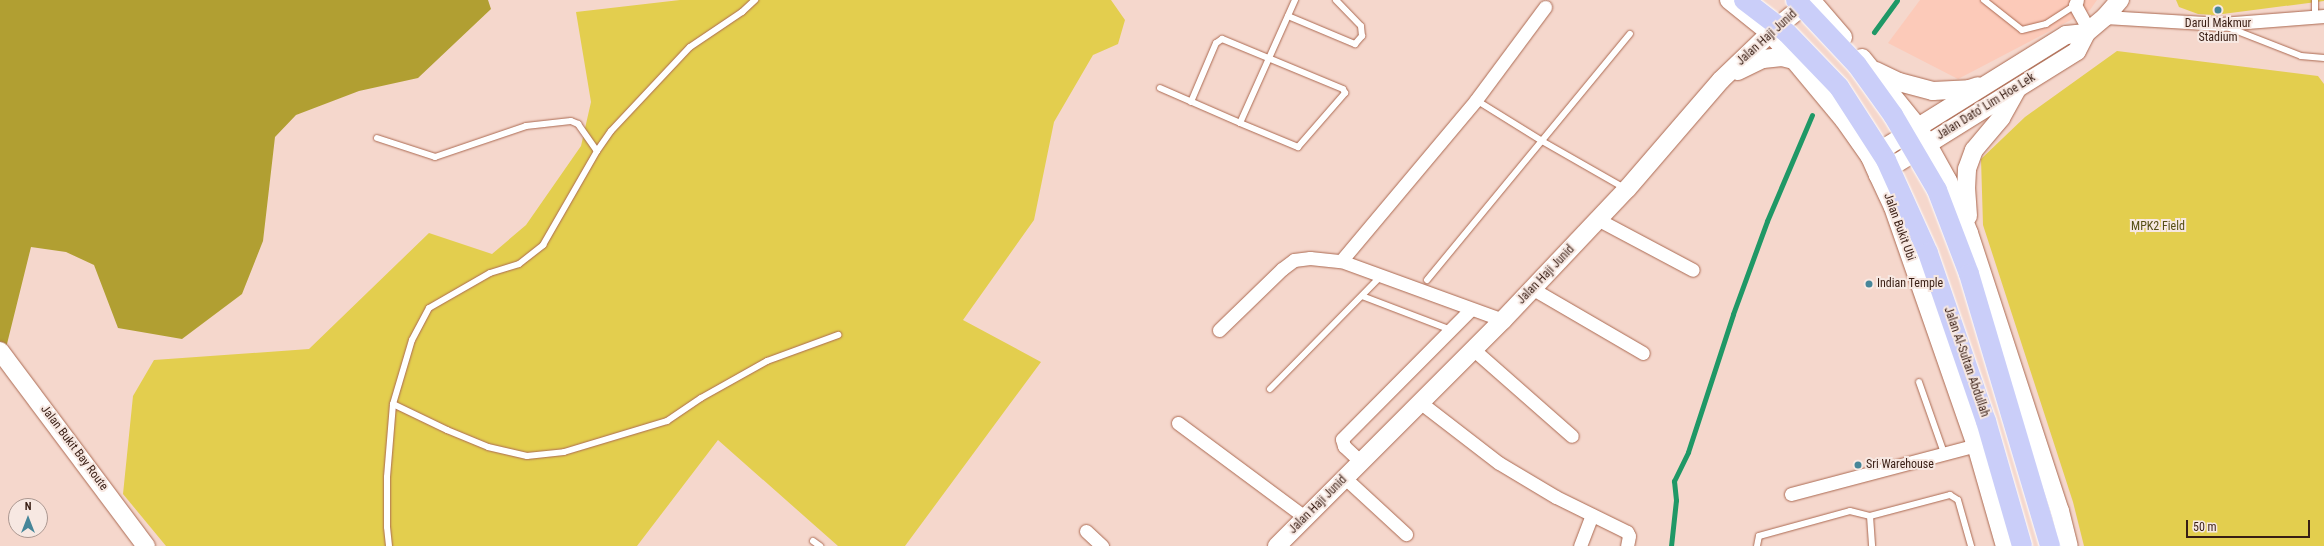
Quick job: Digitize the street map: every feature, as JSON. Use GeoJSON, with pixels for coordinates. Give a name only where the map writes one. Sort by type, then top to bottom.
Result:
{"type":"FeatureCollection","features":[{"type":"Feature","properties":{"kind":"main road","name":"Jalan Al-Sultan Abdullah"},"geometry":{"type":"LineString","coordinates":[[1744,0],[1787,33],[1839,87],[1886,160],[1928,252],[1986,421],[2022,546]]}},
{"type":"Feature","properties":{"kind":"main road"},"geometry":{"type":"LineString","coordinates":[[1796,0],[1857,65],[1893,115],[1937,190],[1969,274],[2050,546]]}},
{"type":"Feature","properties":{"kind":"street","name":"Jalan Bukit Ubi"},"geometry":{"type":"LineString","coordinates":[[1729,0],[1770,33],[1844,120],[1870,157],[1893,207],[1976,445],[2005,546]]}},
{"type":"Feature","properties":{"kind":"street","name":"Jalan Haji Junid"},"geometry":{"type":"LineString","coordinates":[[1277,546],[1474,350],[1599,220],[1721,80],[1770,33],[1811,0]]}},
{"type":"Feature","properties":{"kind":"street"},"geometry":{"type":"LineString","coordinates":[[1811,0],[1872,69],[1918,127],[1948,181],[1969,233],[2060,510],[2069,546]]}},
{"type":"Feature","properties":{"kind":"street","name":"Jalan Dato' Lim Hoe Lek"},"geometry":{"type":"LineString","coordinates":[[1878,175],[2077,52],[2088,31],[2105,17],[2120,0]]}},
{"type":"Feature","properties":{"kind":"street"},"geometry":{"type":"LineString","coordinates":[[2076,2],[2088,31]]}},
{"type":"Feature","properties":{"kind":"street"},"geometry":{"type":"LineString","coordinates":[[1341,261],[1476,100],[1545,7]]}},
{"type":"Feature","properties":{"kind":"street"},"geometry":{"type":"LineString","coordinates":[[2105,17],[2221,24],[2321,16]]}},
{"type":"Feature","properties":{"kind":"street","name":"Jalan Dato' Lim Hoe Lek"},"geometry":{"type":"LineString","coordinates":[[1870,157],[2066,35],[2088,31]]}},
{"type":"Feature","properties":{"kind":"street"},"geometry":{"type":"LineString","coordinates":[[1721,80],[1763,59],[1782,57],[1794,60]]}},
{"type":"Feature","properties":{"kind":"street"},"geometry":{"type":"LineString","coordinates":[[1872,69],[1899,82],[1933,91],[1969,89],[1995,79]]}},
{"type":"Feature","properties":{"kind":"street"},"geometry":{"type":"LineString","coordinates":[[1969,233],[1966,189],[1968,169],[1974,150],[2001,118],[2018,88]]}},
{"type":"Feature","properties":{"kind":"street"},"geometry":{"type":"LineString","coordinates":[[1599,220],[1693,270]]}},
{"type":"Feature","properties":{"kind":"street"},"geometry":{"type":"LineString","coordinates":[[1220,330],[1282,269],[1294,260],[1310,258],[1341,261],[1503,320]]}},
{"type":"Feature","properties":{"kind":"street"},"geometry":{"type":"LineString","coordinates":[[1533,289],[1643,353]]}},
{"type":"Feature","properties":{"kind":"street"},"geometry":{"type":"LineString","coordinates":[[1361,462],[1344,446],[1342,439],[1472,309]]}},
{"type":"Feature","properties":{"kind":"street"},"geometry":{"type":"LineString","coordinates":[[1474,350],[1572,436]]}},
{"type":"Feature","properties":{"kind":"street","name":"Jalan Bukit Bay Route"},"geometry":{"type":"LineString","coordinates":[[1,356],[146,546]]}},
{"type":"Feature","properties":{"kind":"street"},"geometry":{"type":"LineString","coordinates":[[1421,403],[1499,463],[1556,497],[1627,532],[1629,536],[1627,546]]}},
{"type":"Feature","properties":{"kind":"street"},"geometry":{"type":"LineString","coordinates":[[1178,423],[1306,518]]}},
{"type":"Feature","properties":{"kind":"street"},"geometry":{"type":"LineString","coordinates":[[1791,494],[1976,445]]}},
{"type":"Feature","properties":{"kind":"street"},"geometry":{"type":"LineString","coordinates":[[1345,478],[1406,534]]}},
{"type":"Feature","properties":{"kind":"street"},"geometry":{"type":"LineString","coordinates":[[1580,546],[1592,515]]}},
{"type":"Feature","properties":{"kind":"street"},"geometry":{"type":"LineString","coordinates":[[1086,531],[1102,546]]}},
{"type":"Feature","properties":{"kind":"lane"},"geometry":{"type":"LineString","coordinates":[[389,546],[387,527],[387,477],[393,404],[412,340],[429,308],[490,273],[519,264],[544,245],[597,151],[611,130],[690,46],[742,12],[755,0]]}},
{"type":"Feature","properties":{"kind":"lane"},"geometry":{"type":"LineString","coordinates":[[1240,123],[1295,0]]}},
{"type":"Feature","properties":{"kind":"lane"},"geometry":{"type":"LineString","coordinates":[[1288,16],[1355,44],[1362,36],[1361,26],[1336,0]]}},
{"type":"Feature","properties":{"kind":"lane"},"geometry":{"type":"LineString","coordinates":[[1984,0],[2022,30],[2046,24],[2076,2]]}},
{"type":"Feature","properties":{"kind":"lane"},"geometry":{"type":"LineString","coordinates":[[2315,0],[2321,16]]}},
{"type":"Feature","properties":{"kind":"lane"},"geometry":{"type":"LineString","coordinates":[[2221,24],[2301,56],[2324,58]]}},
{"type":"Feature","properties":{"kind":"lane"},"geometry":{"type":"LineString","coordinates":[[1427,280],[1630,34]]}},
{"type":"Feature","properties":{"kind":"lane"},"geometry":{"type":"LineString","coordinates":[[1160,88],[1191,102],[1240,123],[1298,147],[1345,93],[1343,90],[1270,57],[1222,39],[1216,43],[1191,102]]}},
{"type":"Feature","properties":{"kind":"lane"},"geometry":{"type":"LineString","coordinates":[[1476,100],[1542,141],[1627,189]]}},
{"type":"Feature","properties":{"kind":"lane"},"geometry":{"type":"LineString","coordinates":[[377,138],[435,157],[526,126],[571,121],[578,124],[597,151]]}},
{"type":"Feature","properties":{"kind":"lane"},"geometry":{"type":"LineString","coordinates":[[1270,389],[1382,275]]}},
{"type":"Feature","properties":{"kind":"lane"},"geometry":{"type":"LineString","coordinates":[[1362,296],[1451,330]]}},
{"type":"Feature","properties":{"kind":"lane"},"geometry":{"type":"LineString","coordinates":[[393,404],[447,430],[488,446],[527,456],[564,452],[667,421],[701,398],[767,361],[838,335]]}},
{"type":"Feature","properties":{"kind":"lane"},"geometry":{"type":"LineString","coordinates":[[1919,382],[1944,453]]}},
{"type":"Feature","properties":{"kind":"lane"},"geometry":{"type":"LineString","coordinates":[[1756,546],[1760,536],[1850,510],[1870,516],[1950,496],[1958,500],[1971,546]]}},
{"type":"Feature","properties":{"kind":"lane"},"geometry":{"type":"LineString","coordinates":[[1870,516],[1872,546]]}},
{"type":"Feature","properties":{"kind":"lane"},"geometry":{"type":"LineString","coordinates":[[813,541],[820,546]]}},
{"type":"Feature","properties":{"kind":"shaded area"},"geometry":{"type":"Polygon","coordinates":[[[0,0],[488,0],[491,9],[418,78],[359,91],[296,115],[275,137],[263,241],[242,294],[182,339],[118,328],[94,265],[66,252],[31,247],[4,356],[0,360],[0,0]]]}},
{"type":"Feature","properties":{"kind":"shaded area"},"geometry":{"type":"Polygon","coordinates":[[[1920,0],[2097,0],[2090,10],[1958,79],[1888,43],[1920,0]]]}},
{"type":"Feature","properties":{"kind":"green space"},"geometry":{"type":"Polygon","coordinates":[[[680,0],[1111,0],[1125,20],[1118,44],[1093,55],[1054,122],[1034,220],[963,320],[1041,362],[905,546],[838,546],[718,440],[637,546],[166,546],[123,494],[133,396],[154,360],[309,349],[429,233],[492,254],[526,225],[581,146],[591,102],[576,12],[680,0]]]}},
{"type":"Feature","properties":{"kind":"green space","name":"Darul Makmur Stadium"},"geometry":{"type":"Polygon","coordinates":[[[2176,0],[2324,1],[2215,15],[2198,14],[2179,7],[2176,0]]]}},
{"type":"Feature","properties":{"kind":"green space","name":"MPK2 Field"},"geometry":{"type":"Polygon","coordinates":[[[2117,51],[2318,76],[2324,84],[2324,546],[2084,546],[2073,502],[1983,225],[1981,159],[2025,117],[2117,51]]]}},
{"type":"Feature","properties":{"kind":"waterway"},"geometry":{"type":"LineString","coordinates":[[1874,32],[1897,0]]}},
{"type":"Feature","properties":{"kind":"waterway"},"geometry":{"type":"LineString","coordinates":[[1671,546],[1676,500],[1674,481],[1688,452],[1733,314],[1767,221],[1812,115]]}},
{"type":"Feature","properties":{"kind":"place","name":"Darul Makmur Stadium"},"geometry":{"type":"Point","coordinates":[2218,10]}},
{"type":"Feature","properties":{"kind":"place","name":"Indian Temple"},"geometry":{"type":"Point","coordinates":[1869,284]}},
{"type":"Feature","properties":{"kind":"place","name":"Sri Warehouse"},"geometry":{"type":"Point","coordinates":[1858,465]}}]}
